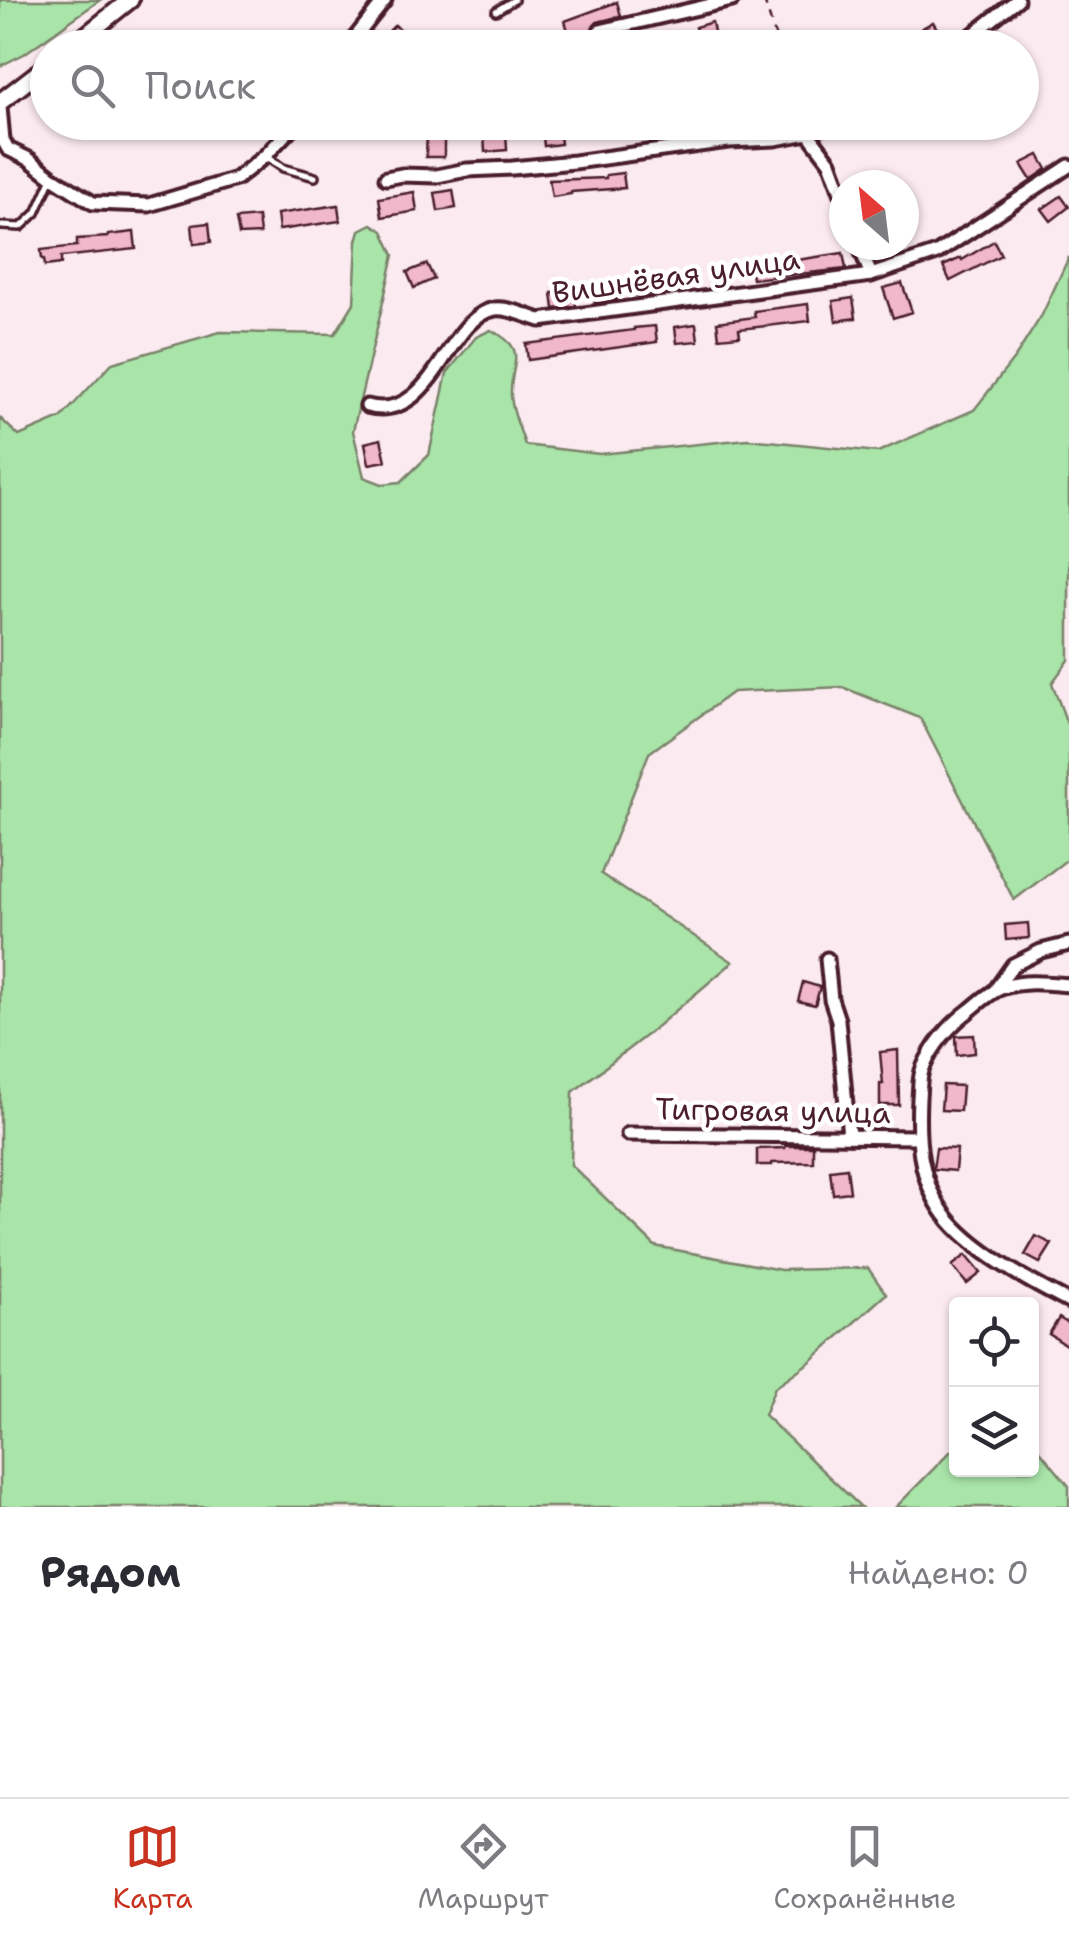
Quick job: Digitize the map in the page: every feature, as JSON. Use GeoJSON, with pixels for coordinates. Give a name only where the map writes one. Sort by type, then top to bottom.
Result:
{"type":"FeatureCollection","features":[{"type":"Feature","properties":{"kind":"main road"},"geometry":{"type":"LineString","coordinates":[[92,30],[130,0]]}},
{"type":"Feature","properties":{"kind":"main road"},"geometry":{"type":"LineString","coordinates":[[0,104],[30,80]]}},
{"type":"Feature","properties":{"kind":"street"},"geometry":{"type":"LineString","coordinates":[[361,30],[385,0]]}},
{"type":"Feature","properties":{"kind":"street"},"geometry":{"type":"LineString","coordinates":[[604,30],[732,0]]}},
{"type":"Feature","properties":{"kind":"street"},"geometry":{"type":"LineString","coordinates":[[979,30],[1018,0]]}},
{"type":"Feature","properties":{"kind":"street"},"geometry":{"type":"LineString","coordinates":[[0,104],[2,150],[29,159],[93,203],[150,205],[236,180],[280,140]]}},
{"type":"Feature","properties":{"kind":"street"},"geometry":{"type":"LineString","coordinates":[[386,178],[402,174],[437,176],[752,140]]}},
{"type":"Feature","properties":{"kind":"street"},"geometry":{"type":"LineString","coordinates":[[813,140],[833,170]]}},
{"type":"Feature","properties":{"kind":"street","name":"Вишнёвая улица"},"geometry":{"type":"LineString","coordinates":[[367,406],[381,410],[400,407],[420,388],[467,326],[496,308],[540,320],[871,275],[937,253],[1069,166]]}},
{"type":"Feature","properties":{"kind":"street"},"geometry":{"type":"LineString","coordinates":[[866,260],[871,275]]}},
{"type":"Feature","properties":{"kind":"street"},"geometry":{"type":"LineString","coordinates":[[1069,944],[1040,951],[1013,966],[996,989],[938,1041],[920,1072],[918,1137],[918,1150],[942,1212],[963,1236],[1069,1302]]}},
{"type":"Feature","properties":{"kind":"street"},"geometry":{"type":"LineString","coordinates":[[827,958],[830,998],[838,1020],[849,1136]]}},
{"type":"Feature","properties":{"kind":"street"},"geometry":{"type":"LineString","coordinates":[[996,989],[1022,982],[1069,985]]}},
{"type":"Feature","properties":{"kind":"street","name":"Тигровая улица"},"geometry":{"type":"LineString","coordinates":[[628,1134],[918,1137]]}},
{"type":"Feature","properties":{"kind":"lane"},"geometry":{"type":"LineString","coordinates":[[496,11],[514,0]]}},
{"type":"Feature","properties":{"kind":"lane"},"geometry":{"type":"LineString","coordinates":[[265,156],[283,168],[314,177]]}},
{"type":"Feature","properties":{"kind":"lane"},"geometry":{"type":"LineString","coordinates":[[0,215],[1,226],[22,228],[36,213],[52,177]]}},
{"type":"Feature","properties":{"kind":"path"},"geometry":{"type":"LineString","coordinates":[[764,0],[773,30]]}},
{"type":"Feature","properties":{"kind":"green space"},"geometry":{"type":"Polygon","coordinates":[[[0,0],[100,0],[58,30],[30,30],[30,50],[0,66],[0,0]]]}},
{"type":"Feature","properties":{"kind":"green space"},"geometry":{"type":"Polygon","coordinates":[[[372,224],[383,231],[394,255],[353,431],[364,477],[382,484],[401,482],[429,455],[447,373],[476,337],[491,330],[514,349],[511,397],[525,445],[600,454],[748,439],[878,452],[974,410],[1042,315],[1069,257],[1069,660],[1052,683],[1069,729],[1069,858],[1014,900],[920,718],[842,687],[733,692],[649,753],[601,874],[733,962],[573,1092],[571,1165],[655,1246],[781,1270],[868,1268],[886,1294],[811,1361],[775,1387],[764,1415],[861,1507],[0,1507],[0,418],[19,436],[61,418],[112,363],[220,332],[335,334],[354,303],[360,230],[372,224]]]}},
{"type":"Feature","properties":{"kind":"green space"},"geometry":{"type":"Polygon","coordinates":[[[1039,1450],[1069,1486],[1069,1507],[896,1507],[949,1453],[949,1477],[1039,1477],[1039,1450]]]}},
{"type":"Feature","properties":{"kind":"building"},"geometry":{"type":"Polygon","coordinates":[[[617,2],[621,16],[597,22],[591,30],[568,30],[565,21],[617,2]]]}},
{"type":"Feature","properties":{"kind":"building"},"geometry":{"type":"Polygon","coordinates":[[[712,22],[714,30],[696,30],[712,22]]]}},
{"type":"Feature","properties":{"kind":"building"},"geometry":{"type":"Polygon","coordinates":[[[933,22],[938,30],[919,30],[933,22]]]}},
{"type":"Feature","properties":{"kind":"building"},"geometry":{"type":"Polygon","coordinates":[[[427,140],[444,140],[444,157],[426,157],[427,140]]]}},
{"type":"Feature","properties":{"kind":"building"},"geometry":{"type":"Polygon","coordinates":[[[484,140],[506,140],[507,150],[485,152],[484,140]]]}},
{"type":"Feature","properties":{"kind":"building"},"geometry":{"type":"Polygon","coordinates":[[[543,140],[561,140],[561,144],[544,146],[543,140]]]}},
{"type":"Feature","properties":{"kind":"building"},"geometry":{"type":"Polygon","coordinates":[[[1039,155],[1047,169],[1031,180],[1021,164],[1039,155]]]}},
{"type":"Feature","properties":{"kind":"building"},"geometry":{"type":"Polygon","coordinates":[[[623,173],[625,188],[552,197],[549,180],[606,178],[623,173]]]}},
{"type":"Feature","properties":{"kind":"building"},"geometry":{"type":"Polygon","coordinates":[[[453,190],[456,208],[438,211],[435,193],[453,190]]]}},
{"type":"Feature","properties":{"kind":"building"},"geometry":{"type":"Polygon","coordinates":[[[414,192],[417,211],[382,217],[379,198],[414,192]]]}},
{"type":"Feature","properties":{"kind":"building"},"geometry":{"type":"Polygon","coordinates":[[[1061,196],[1069,207],[1051,221],[1042,209],[1061,196]]]}},
{"type":"Feature","properties":{"kind":"building"},"geometry":{"type":"Polygon","coordinates":[[[338,205],[340,221],[279,230],[277,214],[338,205]]]}},
{"type":"Feature","properties":{"kind":"building"},"geometry":{"type":"Polygon","coordinates":[[[258,217],[260,234],[239,235],[236,219],[258,217]]]}},
{"type":"Feature","properties":{"kind":"building"},"geometry":{"type":"Polygon","coordinates":[[[209,223],[211,242],[194,244],[192,225],[209,223]]]}},
{"type":"Feature","properties":{"kind":"building"},"geometry":{"type":"Polygon","coordinates":[[[134,232],[136,249],[61,257],[61,264],[45,266],[42,259],[41,250],[77,246],[77,239],[134,232]]]}},
{"type":"Feature","properties":{"kind":"building"},"geometry":{"type":"Polygon","coordinates":[[[994,241],[1001,255],[950,281],[943,266],[994,241]]]}},
{"type":"Feature","properties":{"kind":"building"},"geometry":{"type":"Polygon","coordinates":[[[829,255],[829,260],[844,260],[846,269],[752,279],[750,263],[771,260],[771,264],[829,255]]]}},
{"type":"Feature","properties":{"kind":"building"},"geometry":{"type":"Polygon","coordinates":[[[427,264],[434,279],[414,288],[407,272],[427,264]]]}},
{"type":"Feature","properties":{"kind":"building"},"geometry":{"type":"Polygon","coordinates":[[[657,276],[659,293],[637,296],[636,279],[657,276]]]}},
{"type":"Feature","properties":{"kind":"building"},"geometry":{"type":"Polygon","coordinates":[[[902,283],[912,312],[893,318],[883,288],[902,283]]]}},
{"type":"Feature","properties":{"kind":"building"},"geometry":{"type":"Polygon","coordinates":[[[615,284],[617,300],[595,303],[594,287],[615,284]]]}},
{"type":"Feature","properties":{"kind":"building"},"geometry":{"type":"Polygon","coordinates":[[[574,290],[576,306],[554,309],[552,293],[574,290]]]}},
{"type":"Feature","properties":{"kind":"building"},"geometry":{"type":"Polygon","coordinates":[[[853,298],[856,318],[836,321],[833,301],[853,298]]]}},
{"type":"Feature","properties":{"kind":"building"},"geometry":{"type":"Polygon","coordinates":[[[808,304],[810,321],[739,329],[740,336],[719,338],[717,322],[755,317],[754,311],[808,304]]]}},
{"type":"Feature","properties":{"kind":"building"},"geometry":{"type":"Polygon","coordinates":[[[696,324],[698,341],[677,343],[675,327],[696,324]]]}},
{"type":"Feature","properties":{"kind":"building"},"geometry":{"type":"Polygon","coordinates":[[[655,326],[657,342],[528,360],[526,344],[655,326]]]}},
{"type":"Feature","properties":{"kind":"building"},"geometry":{"type":"Polygon","coordinates":[[[381,439],[386,461],[369,464],[365,443],[381,439]]]}},
{"type":"Feature","properties":{"kind":"building"},"geometry":{"type":"Polygon","coordinates":[[[1028,923],[1029,938],[1006,940],[1005,925],[1028,923]]]}},
{"type":"Feature","properties":{"kind":"building"},"geometry":{"type":"Polygon","coordinates":[[[803,982],[820,987],[815,1005],[798,1001],[803,982]]]}},
{"type":"Feature","properties":{"kind":"building"},"geometry":{"type":"Polygon","coordinates":[[[974,1035],[975,1053],[957,1055],[956,1036],[974,1035]]]}},
{"type":"Feature","properties":{"kind":"building"},"geometry":{"type":"Polygon","coordinates":[[[898,1050],[899,1105],[880,1105],[880,1052],[898,1050]]]}},
{"type":"Feature","properties":{"kind":"building"},"geometry":{"type":"Polygon","coordinates":[[[943,1085],[962,1086],[960,1111],[941,1110],[943,1085]]]}},
{"type":"Feature","properties":{"kind":"building"},"geometry":{"type":"Polygon","coordinates":[[[813,1146],[813,1162],[757,1165],[757,1149],[813,1146]]]}},
{"type":"Feature","properties":{"kind":"building"},"geometry":{"type":"Polygon","coordinates":[[[936,1148],[957,1149],[955,1171],[933,1169],[936,1148]]]}},
{"type":"Feature","properties":{"kind":"building"},"geometry":{"type":"Polygon","coordinates":[[[847,1168],[850,1192],[833,1194],[830,1170],[847,1168]]]}},
{"type":"Feature","properties":{"kind":"building"},"geometry":{"type":"Polygon","coordinates":[[[1036,1236],[1052,1244],[1040,1263],[1025,1255],[1036,1236]]]}},
{"type":"Feature","properties":{"kind":"building"},"geometry":{"type":"Polygon","coordinates":[[[966,1255],[981,1273],[967,1284],[952,1266],[966,1255]]]}},
{"type":"Feature","properties":{"kind":"building"},"geometry":{"type":"Polygon","coordinates":[[[1059,1318],[1069,1324],[1069,1347],[1049,1334],[1059,1318]]]}}]}
